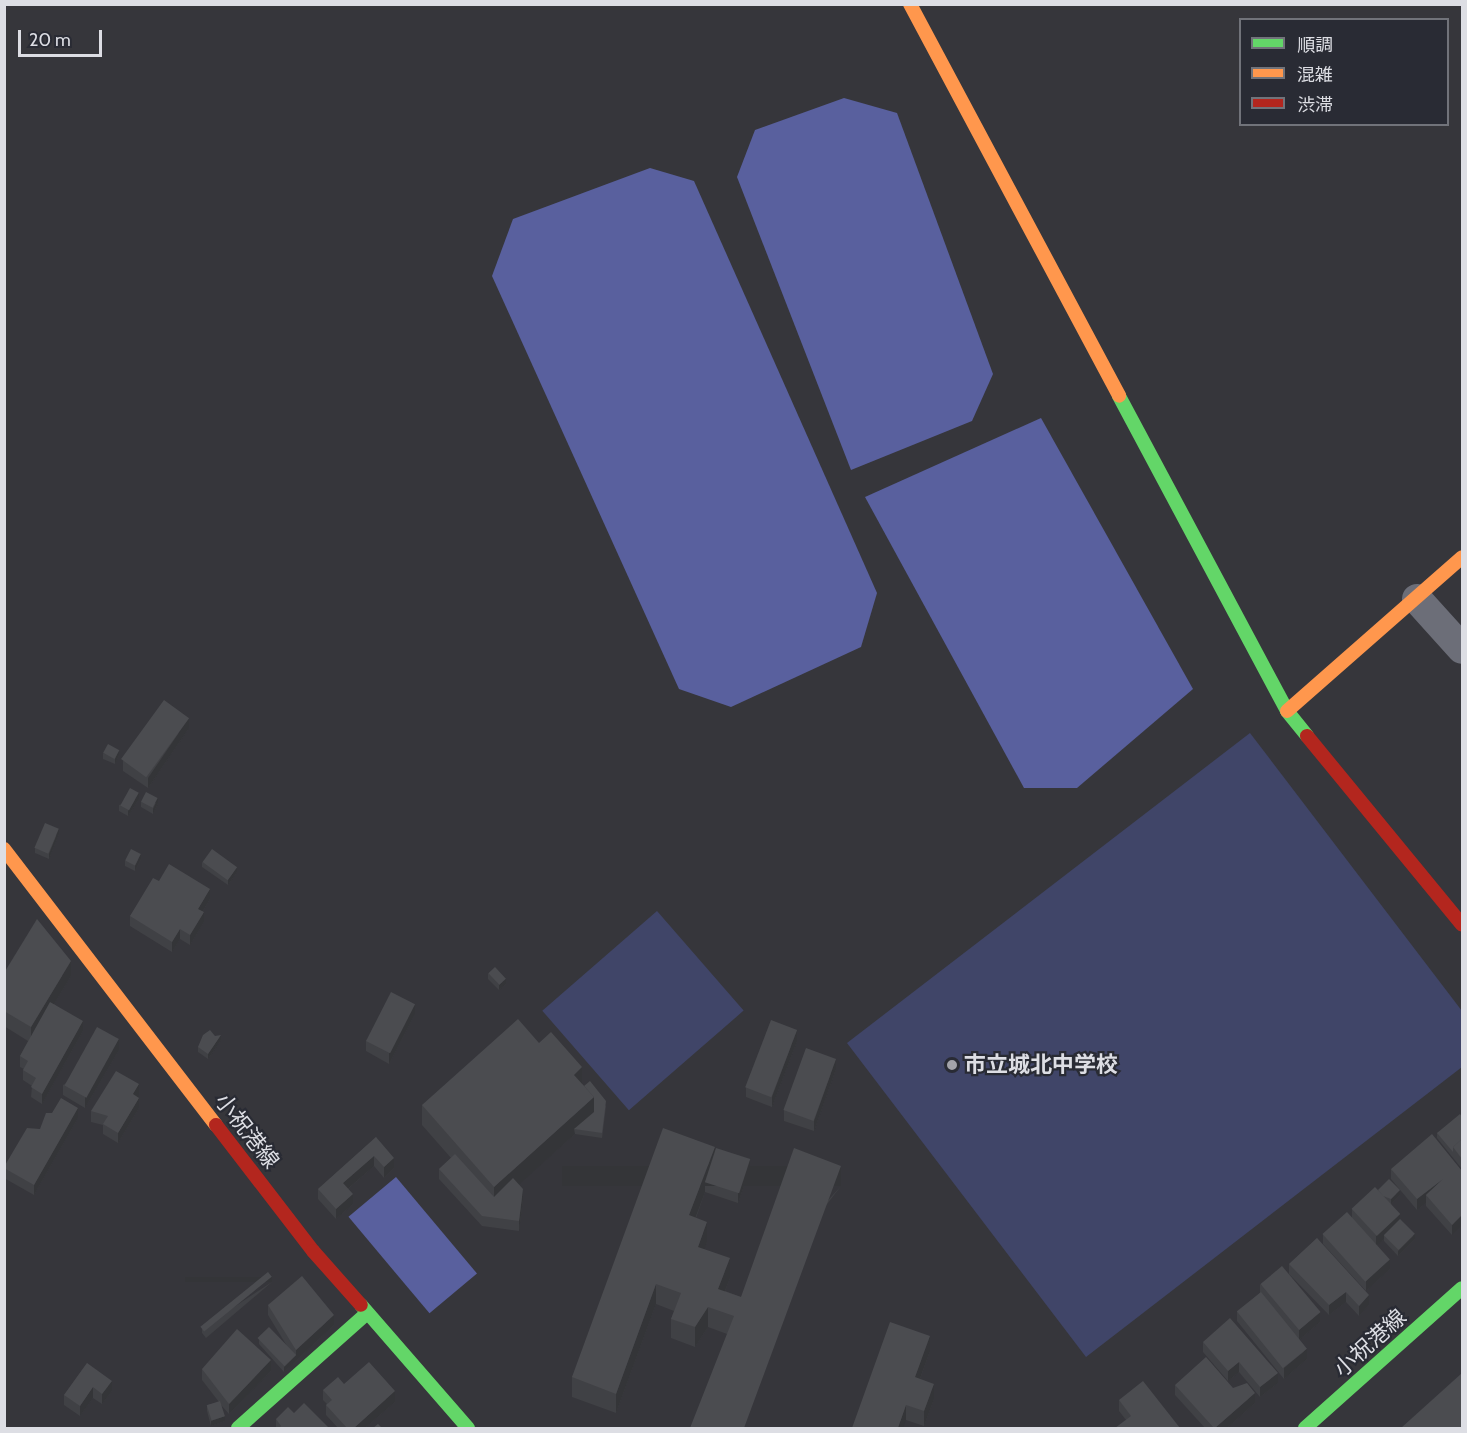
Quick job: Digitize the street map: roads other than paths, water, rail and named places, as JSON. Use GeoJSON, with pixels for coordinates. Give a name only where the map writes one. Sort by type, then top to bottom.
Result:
{"type":"FeatureCollection","features":[{"type":"Feature","properties":{"kind":"street"},"geometry":{"type":"LineString","coordinates":[[910,4],[1287,711],[1460,917]]}},
{"type":"Feature","properties":{"kind":"street"},"geometry":{"type":"LineString","coordinates":[[1287,711],[1417,599],[1462,557]]}},
{"type":"Feature","properties":{"kind":"street"},"geometry":{"type":"LineString","coordinates":[[1417,599],[1462,649]]}},
{"type":"Feature","properties":{"kind":"street","name":"小祝港線"},"geometry":{"type":"LineString","coordinates":[[4,849],[313,1251],[468,1428]]}},
{"type":"Feature","properties":{"kind":"street","name":"小祝港線"},"geometry":{"type":"LineString","coordinates":[[1305,1428],[1462,1288]]}},
{"type":"Feature","properties":{"kind":"street"},"geometry":{"type":"LineString","coordinates":[[238,1428],[367,1313]]}},
{"type":"Feature","properties":{"kind":"place","name":"市立城北中学校"},"geometry":{"type":"Point","coordinates":[952,1065]}}]}
